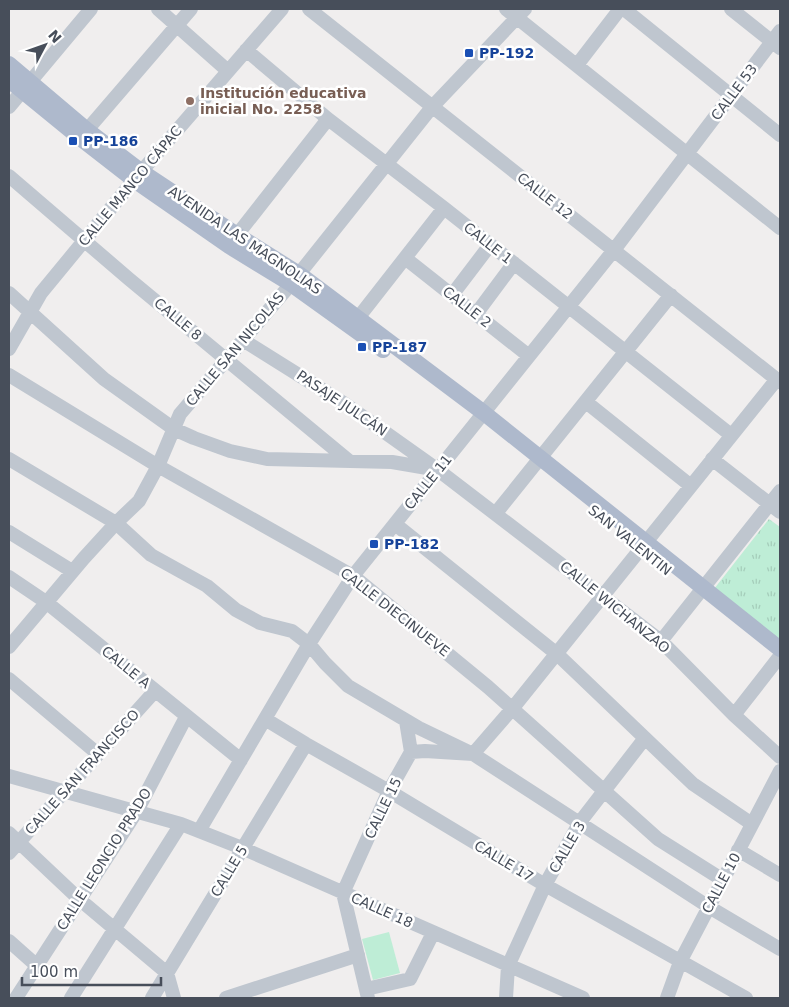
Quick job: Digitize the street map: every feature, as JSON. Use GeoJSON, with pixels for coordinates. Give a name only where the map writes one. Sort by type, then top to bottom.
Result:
{"type":"FeatureCollection","features":[{"type":"Feature","properties":{"kind":"main road","name":"AVENIDA LAS MAGNOLIAS"},"geometry":{"type":"LineString","coordinates":[[9,64],[26,87],[80,138],[138,176],[237,235],[481,416]]}},
{"type":"Feature","properties":{"kind":"main road","name":"AVENIDA LAS MAGNOLIAS"},"geometry":{"type":"LineString","coordinates":[[9,80],[26,87],[87,130],[138,176],[229,246],[295,279],[358,318],[481,416]]}},
{"type":"Feature","properties":{"kind":"main road","name":"SAN VALENTIN"},"geometry":{"type":"LineString","coordinates":[[481,416],[780,656]]}},
{"type":"Feature","properties":{"kind":"street"},"geometry":{"type":"LineString","coordinates":[[9,107],[90,9]]}},
{"type":"Feature","properties":{"kind":"street"},"geometry":{"type":"LineString","coordinates":[[158,9],[228,71]]}},
{"type":"Feature","properties":{"kind":"street"},"geometry":{"type":"LineString","coordinates":[[87,130],[191,9]]}},
{"type":"Feature","properties":{"kind":"street","name":"CALLE MANCO CÁPAC"},"geometry":{"type":"LineString","coordinates":[[9,349],[41,293],[84,239],[282,9]]}},
{"type":"Feature","properties":{"kind":"street","name":"CALLE 12"},"geometry":{"type":"LineString","coordinates":[[309,9],[779,381]]}},
{"type":"Feature","properties":{"kind":"street"},"geometry":{"type":"LineString","coordinates":[[506,9],[521,15],[576,65],[780,228]]}},
{"type":"Feature","properties":{"kind":"street"},"geometry":{"type":"LineString","coordinates":[[576,65],[622,9],[780,135]]}},
{"type":"Feature","properties":{"kind":"street"},"geometry":{"type":"LineString","coordinates":[[731,9],[778,40]]}},
{"type":"Feature","properties":{"kind":"street","name":"CALLE SAN NICOLÁS"},"geometry":{"type":"LineString","coordinates":[[9,647],[72,571],[139,501],[158,466],[180,414],[295,279],[432,107],[521,15]]}},
{"type":"Feature","properties":{"kind":"street","name":"CALLE 53"},"geometry":{"type":"LineString","coordinates":[[688,154],[730,95],[778,40]]}},
{"type":"Feature","properties":{"kind":"street","name":"CALLE 1"},"geometry":{"type":"LineString","coordinates":[[246,50],[328,119],[569,306],[731,435]]}},
{"type":"Feature","properties":{"kind":"street"},"geometry":{"type":"LineString","coordinates":[[237,235],[328,119]]}},
{"type":"Feature","properties":{"kind":"street","name":"CALLE 11"},"geometry":{"type":"LineString","coordinates":[[199,831],[309,644],[353,576],[530,356],[688,154]]}},
{"type":"Feature","properties":{"kind":"street","name":"CALLE 8"},"geometry":{"type":"LineString","coordinates":[[9,176],[129,279],[349,461]]}},
{"type":"Feature","properties":{"kind":"street"},"geometry":{"type":"LineString","coordinates":[[358,318],[444,208]]}},
{"type":"Feature","properties":{"kind":"street"},"geometry":{"type":"LineString","coordinates":[[452,295],[490,245]]}},
{"type":"Feature","properties":{"kind":"street","name":"CALLE 2"},"geometry":{"type":"LineString","coordinates":[[405,258],[530,356]]}},
{"type":"Feature","properties":{"kind":"street"},"geometry":{"type":"LineString","coordinates":[[476,314],[514,263]]}},
{"type":"Feature","properties":{"kind":"street"},"geometry":{"type":"LineString","coordinates":[[9,293],[104,379],[174,429],[194,438],[230,451],[267,459],[392,462],[438,470]]}},
{"type":"Feature","properties":{"kind":"street"},"geometry":{"type":"LineString","coordinates":[[496,513],[671,295]]}},
{"type":"Feature","properties":{"kind":"street","name":"PASAJE JULCÁN"},"geometry":{"type":"LineString","coordinates":[[243,340],[345,404],[438,470]]}},
{"type":"Feature","properties":{"kind":"street","name":"CALLE DIECINUEVE"},"geometry":{"type":"LineString","coordinates":[[9,375],[158,466],[353,576],[488,687],[658,839],[722,880]]}},
{"type":"Feature","properties":{"kind":"street"},"geometry":{"type":"LineString","coordinates":[[473,754],[557,654],[731,435],[779,381]]}},
{"type":"Feature","properties":{"kind":"street"},"geometry":{"type":"LineString","coordinates":[[586,402],[691,486]]}},
{"type":"Feature","properties":{"kind":"street"},"geometry":{"type":"LineString","coordinates":[[9,459],[116,523],[151,555],[207,586],[236,610],[260,623],[292,631],[309,644],[324,663],[348,686],[406,721],[473,754],[708,907],[780,949]]}},
{"type":"Feature","properties":{"kind":"street"},"geometry":{"type":"LineString","coordinates":[[712,459],[775,508]]}},
{"type":"Feature","properties":{"kind":"street","name":"CALLE WICHANZAO"},"geometry":{"type":"LineString","coordinates":[[438,470],[661,641],[734,715],[780,757]]}},
{"type":"Feature","properties":{"kind":"street"},"geometry":{"type":"LineString","coordinates":[[661,641],[700,591],[775,508],[780,490]]}},
{"type":"Feature","properties":{"kind":"street"},"geometry":{"type":"LineString","coordinates":[[395,524],[557,654],[693,784],[752,824]]}},
{"type":"Feature","properties":{"kind":"street"},"geometry":{"type":"LineString","coordinates":[[9,532],[72,571]]}},
{"type":"Feature","properties":{"kind":"street","name":"CALLE A"},"geometry":{"type":"LineString","coordinates":[[9,578],[46,602],[241,760]]}},
{"type":"Feature","properties":{"kind":"street"},"geometry":{"type":"LineString","coordinates":[[734,715],[780,656]]}},
{"type":"Feature","properties":{"kind":"street"},"geometry":{"type":"LineString","coordinates":[[9,679],[98,754]]}},
{"type":"Feature","properties":{"kind":"street","name":"CALLE SAN FRANCISCO"},"geometry":{"type":"LineString","coordinates":[[9,853],[14,838],[64,792],[155,690]]}},
{"type":"Feature","properties":{"kind":"street","name":"CALLE LEONCIO PRADO"},"geometry":{"type":"LineString","coordinates":[[16,998],[137,811],[186,716]]}},
{"type":"Feature","properties":{"kind":"street","name":"CALLE 17"},"geometry":{"type":"LineString","coordinates":[[265,719],[545,885],[746,998]]}},
{"type":"Feature","properties":{"kind":"street"},"geometry":{"type":"LineString","coordinates":[[406,721],[411,752],[473,754]]}},
{"type":"Feature","properties":{"kind":"street","name":"CALLE 3"},"geometry":{"type":"LineString","coordinates":[[508,966],[545,885],[580,822],[645,738]]}},
{"type":"Feature","properties":{"kind":"street","name":"CALLE 5"},"geometry":{"type":"LineString","coordinates":[[152,998],[306,744]]}},
{"type":"Feature","properties":{"kind":"street","name":"CALLE 15"},"geometry":{"type":"LineString","coordinates":[[343,893],[389,791],[411,752]]}},
{"type":"Feature","properties":{"kind":"street","name":"CALLE 10"},"geometry":{"type":"LineString","coordinates":[[667,998],[680,962],[780,771]]}},
{"type":"Feature","properties":{"kind":"street","name":"CALLE 18"},"geometry":{"type":"LineString","coordinates":[[9,776],[137,811],[199,831],[242,848],[583,998]]}},
{"type":"Feature","properties":{"kind":"street"},"geometry":{"type":"LineString","coordinates":[[71,998],[180,824]]}},
{"type":"Feature","properties":{"kind":"street"},"geometry":{"type":"LineString","coordinates":[[14,838],[114,930],[167,973],[174,998]]}},
{"type":"Feature","properties":{"kind":"street"},"geometry":{"type":"LineString","coordinates":[[738,850],[780,875]]}},
{"type":"Feature","properties":{"kind":"street"},"geometry":{"type":"LineString","coordinates":[[343,893],[367,994],[410,979],[433,933]]}},
{"type":"Feature","properties":{"kind":"street"},"geometry":{"type":"LineString","coordinates":[[9,941],[36,965]]}},
{"type":"Feature","properties":{"kind":"street"},"geometry":{"type":"LineString","coordinates":[[226,998],[358,956]]}},
{"type":"Feature","properties":{"kind":"street"},"geometry":{"type":"LineString","coordinates":[[506,998],[508,966]]}},
{"type":"Feature","properties":{"kind":"green space"},"geometry":{"type":"Polygon","coordinates":[[[769,519],[780,527],[780,641],[714,589],[769,519]]]}},
{"type":"Feature","properties":{"kind":"green space"},"geometry":{"type":"Polygon","coordinates":[[[389,932],[400,973],[373,980],[362,939],[389,932]]]}},
{"type":"Feature","properties":{"kind":"place","name":"PP-192"},"geometry":{"type":"Point","coordinates":[469,53]}},
{"type":"Feature","properties":{"kind":"place","name":"Institución educativa inicial No. 2258"},"geometry":{"type":"Point","coordinates":[190,101]}},
{"type":"Feature","properties":{"kind":"place","name":"PP-186"},"geometry":{"type":"Point","coordinates":[73,141]}},
{"type":"Feature","properties":{"kind":"place","name":"PP-187"},"geometry":{"type":"Point","coordinates":[362,347]}},
{"type":"Feature","properties":{"kind":"place","name":"PP-182"},"geometry":{"type":"Point","coordinates":[374,544]}}]}
